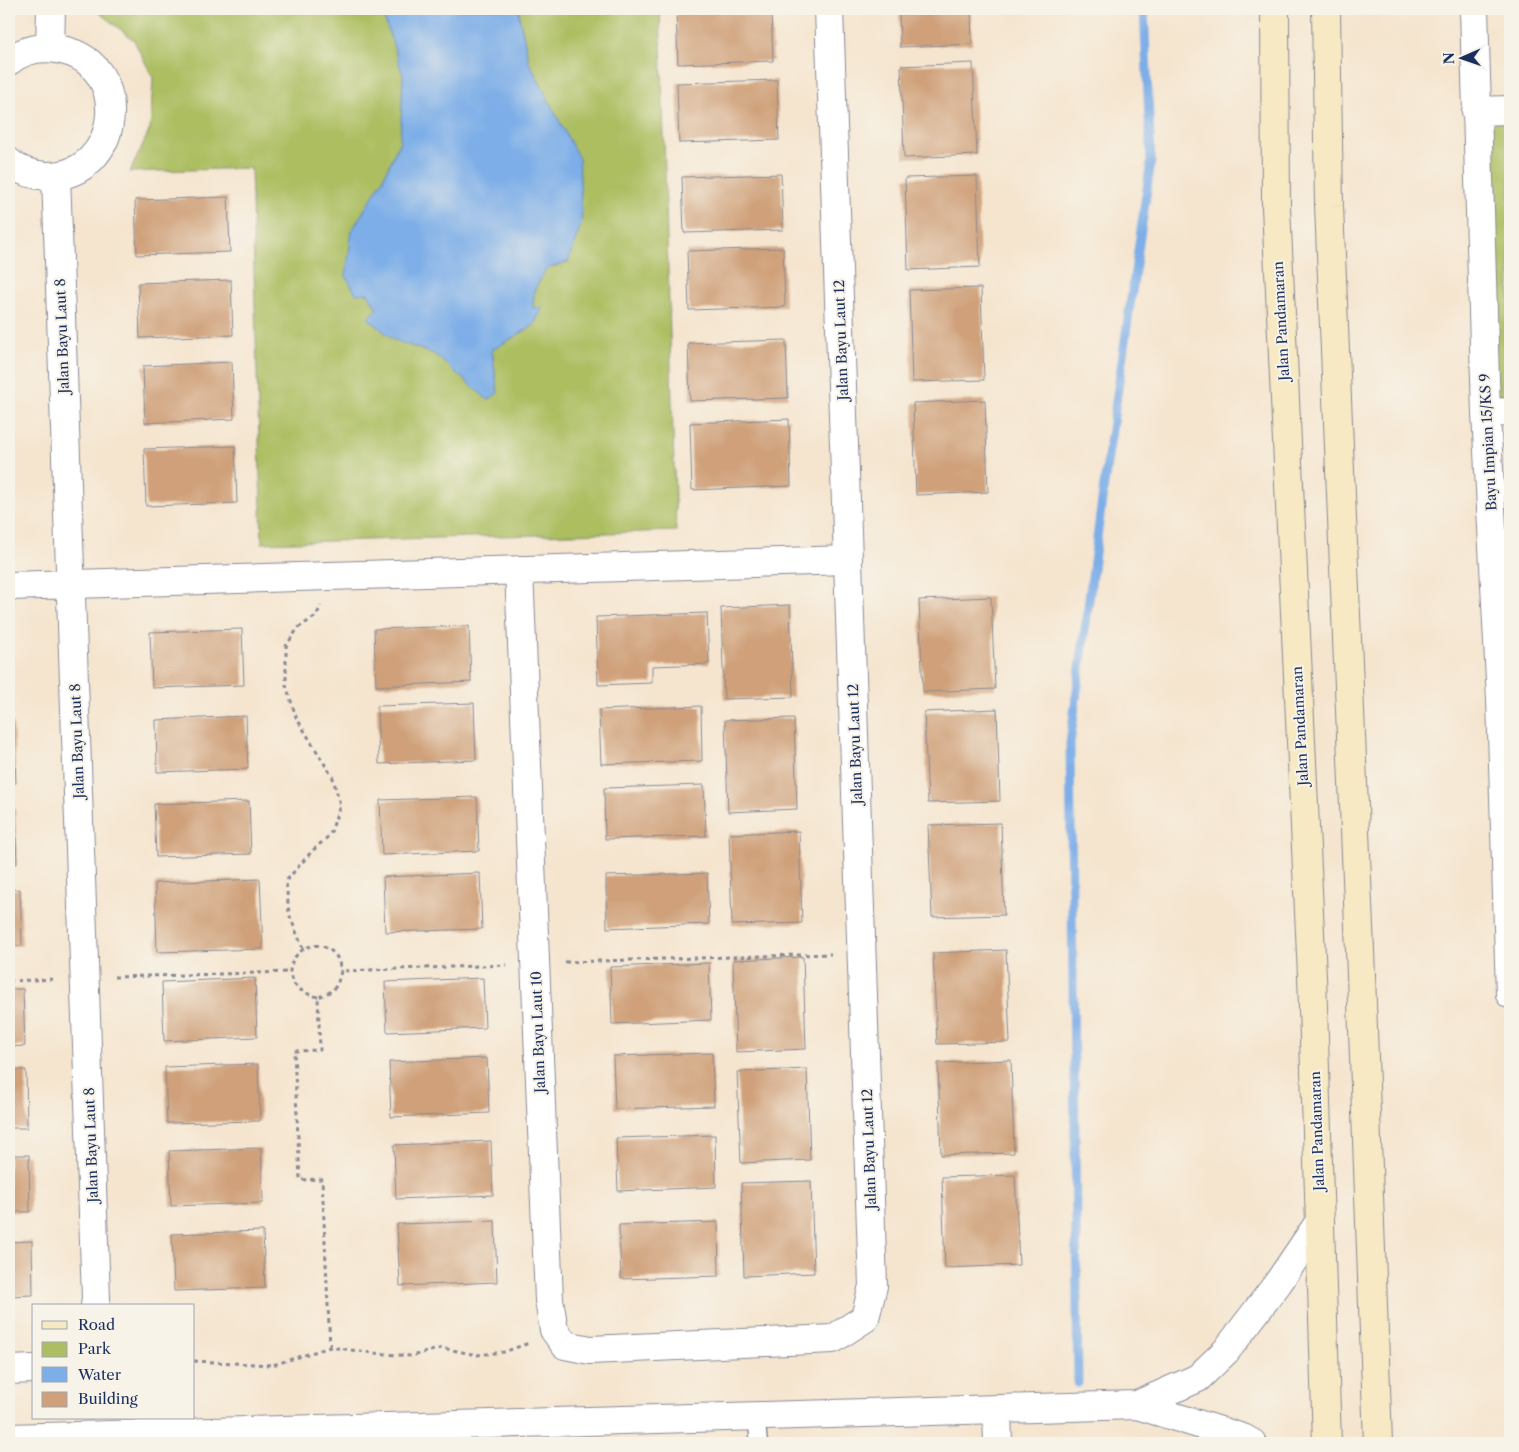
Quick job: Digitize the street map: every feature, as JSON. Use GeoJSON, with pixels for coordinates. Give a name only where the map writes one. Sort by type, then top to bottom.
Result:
{"type":"FeatureCollection","features":[{"type":"Feature","properties":{"kind":"main road","name":"Jalan Pandamaran"},"geometry":{"type":"LineString","coordinates":[[1275,9],[1276,207],[1312,976],[1327,1443]]}},
{"type":"Feature","properties":{"kind":"main road"},"geometry":{"type":"LineString","coordinates":[[1326,9],[1329,206],[1361,965],[1378,1443]]}},
{"type":"Feature","properties":{"kind":"street"},"geometry":{"type":"LineString","coordinates":[[50,47],[51,9]]}},
{"type":"Feature","properties":{"kind":"street","name":"Jalan Bayu Laut 12"},"geometry":{"type":"LineString","coordinates":[[554,1330],[565,1345],[590,1350],[833,1339],[865,1318],[873,1286],[830,9]]}},
{"type":"Feature","properties":{"kind":"street","name":"Bayu Impian 15/KS 9"},"geometry":{"type":"LineString","coordinates":[[1474,9],[1476,111],[1498,412],[1506,699],[1510,994]]}},
{"type":"Feature","properties":{"kind":"street"},"geometry":{"type":"LineString","coordinates":[[9,61],[15,56],[31,50],[50,47],[70,52],[89,62],[102,78],[110,98],[111,119],[105,140],[93,157],[76,170],[56,176],[36,175],[16,168],[9,162]]}},
{"type":"Feature","properties":{"kind":"street"},"geometry":{"type":"LineString","coordinates":[[1476,111],[1510,110]]}},
{"type":"Feature","properties":{"kind":"street","name":"Jalan Bayu Laut 8"},"geometry":{"type":"LineString","coordinates":[[56,176],[95,1304]]}},
{"type":"Feature","properties":{"kind":"street"},"geometry":{"type":"LineString","coordinates":[[9,586],[848,560]]}},
{"type":"Feature","properties":{"kind":"street","name":"Jalan Bayu Laut 10"},"geometry":{"type":"LineString","coordinates":[[519,570],[549,1300],[554,1330]]}},
{"type":"Feature","properties":{"kind":"street"},"geometry":{"type":"LineString","coordinates":[[1137,1405],[1198,1378],[1226,1351],[1278,1283],[1320,1220]]}},
{"type":"Feature","properties":{"kind":"street"},"geometry":{"type":"LineString","coordinates":[[9,1370],[32,1369]]}},
{"type":"Feature","properties":{"kind":"street"},"geometry":{"type":"LineString","coordinates":[[9,1438],[189,1438],[756,1416],[1137,1405],[1243,1438],[1252,1443]]}},
{"type":"Feature","properties":{"kind":"street"},"geometry":{"type":"LineString","coordinates":[[997,1409],[998,1443]]}},
{"type":"Feature","properties":{"kind":"lane"},"geometry":{"type":"LineString","coordinates":[[756,1416],[759,1443]]}},
{"type":"Feature","properties":{"kind":"path"},"geometry":{"type":"LineString","coordinates":[[303,949],[289,914],[286,881],[312,851],[330,835],[340,805],[333,778],[296,717],[286,685],[286,646],[298,628],[316,616],[322,603],[322,576]]}},
{"type":"Feature","properties":{"kind":"path"},"geometry":{"type":"LineString","coordinates":[[312,946],[326,948],[336,956],[341,971],[339,982],[331,993],[318,997],[305,994],[295,986],[290,972],[291,960],[303,949],[312,946]]}},
{"type":"Feature","properties":{"kind":"path"},"geometry":{"type":"LineString","coordinates":[[341,971],[862,953]]}},
{"type":"Feature","properties":{"kind":"path"},"geometry":{"type":"LineString","coordinates":[[9,981],[290,972]]}},
{"type":"Feature","properties":{"kind":"path"},"geometry":{"type":"LineString","coordinates":[[318,997],[320,1050],[294,1051],[300,1180],[322,1179],[330,1347]]}},
{"type":"Feature","properties":{"kind":"path"},"geometry":{"type":"LineString","coordinates":[[195,1361],[273,1365],[330,1347],[411,1356],[442,1348],[476,1355],[504,1352],[522,1346],[554,1330]]}},
{"type":"Feature","properties":{"kind":"green space"},"geometry":{"type":"Polygon","coordinates":[[[98,9],[660,9],[676,531],[262,543],[251,168],[130,172],[150,129],[153,78],[134,40],[98,12],[98,9]]]}},
{"type":"Feature","properties":{"kind":"green space"},"geometry":{"type":"Polygon","coordinates":[[[1510,109],[1510,412],[1486,413],[1476,111],[1510,109]]]}},
{"type":"Feature","properties":{"kind":"water"},"geometry":{"type":"Polygon","coordinates":[[[381,9],[520,9],[519,15],[529,62],[579,159],[582,221],[568,262],[546,269],[534,291],[533,308],[543,307],[533,326],[492,350],[498,393],[488,400],[434,354],[394,340],[368,318],[377,309],[368,293],[356,294],[346,276],[352,230],[382,181],[400,141],[403,75],[381,9]]]}},
{"type":"Feature","properties":{"kind":"building"},"geometry":{"type":"Polygon","coordinates":[[[676,9],[771,9],[773,61],[678,64],[676,9]]]}},
{"type":"Feature","properties":{"kind":"building"},"geometry":{"type":"Polygon","coordinates":[[[899,9],[971,9],[972,44],[900,47],[899,9]]]}},
{"type":"Feature","properties":{"kind":"building"},"geometry":{"type":"Polygon","coordinates":[[[973,63],[977,155],[904,158],[901,66],[973,63]]]}},
{"type":"Feature","properties":{"kind":"building"},"geometry":{"type":"Polygon","coordinates":[[[777,80],[779,140],[679,143],[677,83],[777,80]]]}},
{"type":"Feature","properties":{"kind":"building"},"geometry":{"type":"Polygon","coordinates":[[[781,174],[783,230],[684,233],[682,177],[781,174]]]}},
{"type":"Feature","properties":{"kind":"building"},"geometry":{"type":"Polygon","coordinates":[[[977,176],[980,267],[908,270],[905,178],[977,176]]]}},
{"type":"Feature","properties":{"kind":"building"},"geometry":{"type":"Polygon","coordinates":[[[228,197],[230,252],[137,255],[135,200],[228,197]]]}},
{"type":"Feature","properties":{"kind":"building"},"geometry":{"type":"Polygon","coordinates":[[[783,248],[785,307],[689,310],[687,251],[783,248]]]}},
{"type":"Feature","properties":{"kind":"building"},"geometry":{"type":"Polygon","coordinates":[[[231,280],[233,335],[140,338],[138,283],[231,280]]]}},
{"type":"Feature","properties":{"kind":"building"},"geometry":{"type":"Polygon","coordinates":[[[981,288],[984,380],[912,382],[909,290],[981,288]]]}},
{"type":"Feature","properties":{"kind":"building"},"geometry":{"type":"Polygon","coordinates":[[[786,340],[788,398],[690,401],[688,343],[786,340]]]}},
{"type":"Feature","properties":{"kind":"building"},"geometry":{"type":"Polygon","coordinates":[[[232,362],[234,419],[145,423],[143,366],[232,362]]]}},
{"type":"Feature","properties":{"kind":"building"},"geometry":{"type":"Polygon","coordinates":[[[985,400],[988,492],[916,495],[913,403],[985,400]]]}},
{"type":"Feature","properties":{"kind":"building"},"geometry":{"type":"Polygon","coordinates":[[[789,419],[791,486],[692,490],[690,423],[789,419]]]}},
{"type":"Feature","properties":{"kind":"building"},"geometry":{"type":"Polygon","coordinates":[[[235,446],[237,503],[146,506],[144,449],[235,446]]]}},
{"type":"Feature","properties":{"kind":"building"},"geometry":{"type":"Polygon","coordinates":[[[991,597],[995,689],[923,692],[919,600],[991,597]]]}},
{"type":"Feature","properties":{"kind":"building"},"geometry":{"type":"Polygon","coordinates":[[[790,605],[793,697],[724,699],[721,608],[790,605]]]}},
{"type":"Feature","properties":{"kind":"building"},"geometry":{"type":"Polygon","coordinates":[[[707,613],[709,664],[652,666],[652,683],[598,685],[596,617],[707,613]]]}},
{"type":"Feature","properties":{"kind":"building"},"geometry":{"type":"Polygon","coordinates":[[[469,626],[471,682],[376,686],[374,629],[469,626]]]}},
{"type":"Feature","properties":{"kind":"building"},"geometry":{"type":"Polygon","coordinates":[[[242,629],[244,685],[152,688],[150,632],[242,629]]]}},
{"type":"Feature","properties":{"kind":"building"},"geometry":{"type":"Polygon","coordinates":[[[10,663],[11,696],[9,696],[10,663]]]}},
{"type":"Feature","properties":{"kind":"building"},"geometry":{"type":"Polygon","coordinates":[[[474,703],[476,760],[379,764],[377,706],[474,703]]]}},
{"type":"Feature","properties":{"kind":"building"},"geometry":{"type":"Polygon","coordinates":[[[701,706],[702,761],[601,764],[599,710],[701,706]]]}},
{"type":"Feature","properties":{"kind":"building"},"geometry":{"type":"Polygon","coordinates":[[[997,709],[1000,801],[928,803],[924,712],[997,709]]]}},
{"type":"Feature","properties":{"kind":"building"},"geometry":{"type":"Polygon","coordinates":[[[246,716],[248,769],[157,772],[156,720],[246,716]]]}},
{"type":"Feature","properties":{"kind":"building"},"geometry":{"type":"Polygon","coordinates":[[[794,718],[797,809],[728,812],[725,720],[794,718]]]}},
{"type":"Feature","properties":{"kind":"building"},"geometry":{"type":"Polygon","coordinates":[[[9,722],[13,722],[16,783],[9,783],[9,722]]]}},
{"type":"Feature","properties":{"kind":"building"},"geometry":{"type":"Polygon","coordinates":[[[704,785],[706,836],[605,839],[604,788],[704,785]]]}},
{"type":"Feature","properties":{"kind":"building"},"geometry":{"type":"Polygon","coordinates":[[[477,797],[479,851],[382,855],[380,800],[477,797]]]}},
{"type":"Feature","properties":{"kind":"building"},"geometry":{"type":"Polygon","coordinates":[[[249,801],[251,854],[156,857],[154,804],[249,801]]]}},
{"type":"Feature","properties":{"kind":"building"},"geometry":{"type":"Polygon","coordinates":[[[9,808],[15,808],[17,864],[9,864],[9,808]]]}},
{"type":"Feature","properties":{"kind":"building"},"geometry":{"type":"Polygon","coordinates":[[[1001,823],[1004,915],[932,917],[928,825],[1001,823]]]}},
{"type":"Feature","properties":{"kind":"building"},"geometry":{"type":"Polygon","coordinates":[[[799,831],[802,923],[732,925],[729,834],[799,831]]]}},
{"type":"Feature","properties":{"kind":"building"},"geometry":{"type":"Polygon","coordinates":[[[480,873],[482,929],[385,932],[383,877],[480,873]]]}},
{"type":"Feature","properties":{"kind":"building"},"geometry":{"type":"Polygon","coordinates":[[[707,873],[709,924],[607,928],[606,876],[707,873]]]}},
{"type":"Feature","properties":{"kind":"building"},"geometry":{"type":"Polygon","coordinates":[[[260,879],[263,949],[157,952],[155,883],[260,879]]]}},
{"type":"Feature","properties":{"kind":"building"},"geometry":{"type":"Polygon","coordinates":[[[20,889],[22,946],[9,946],[9,890],[20,889]]]}},
{"type":"Feature","properties":{"kind":"building"},"geometry":{"type":"Polygon","coordinates":[[[1006,950],[1010,1042],[937,1044],[933,953],[1006,950]]]}},
{"type":"Feature","properties":{"kind":"building"},"geometry":{"type":"Polygon","coordinates":[[[803,957],[806,1049],[736,1052],[733,960],[803,957]]]}},
{"type":"Feature","properties":{"kind":"building"},"geometry":{"type":"Polygon","coordinates":[[[709,963],[711,1020],[612,1024],[610,967],[709,963]]]}},
{"type":"Feature","properties":{"kind":"building"},"geometry":{"type":"Polygon","coordinates":[[[255,978],[257,1037],[164,1041],[162,982],[255,978]]]}},
{"type":"Feature","properties":{"kind":"building"},"geometry":{"type":"Polygon","coordinates":[[[483,978],[485,1028],[387,1032],[385,982],[483,978]]]}},
{"type":"Feature","properties":{"kind":"building"},"geometry":{"type":"Polygon","coordinates":[[[9,989],[23,989],[25,1046],[9,1047],[9,989]]]}},
{"type":"Feature","properties":{"kind":"building"},"geometry":{"type":"Polygon","coordinates":[[[712,1053],[714,1106],[615,1109],[613,1056],[712,1053]]]}},
{"type":"Feature","properties":{"kind":"building"},"geometry":{"type":"Polygon","coordinates":[[[487,1058],[489,1113],[391,1117],[389,1062],[487,1058]]]}},
{"type":"Feature","properties":{"kind":"building"},"geometry":{"type":"Polygon","coordinates":[[[1011,1060],[1014,1153],[941,1155],[938,1063],[1011,1060]]]}},
{"type":"Feature","properties":{"kind":"building"},"geometry":{"type":"Polygon","coordinates":[[[258,1064],[260,1121],[167,1123],[165,1067],[258,1064]]]}},
{"type":"Feature","properties":{"kind":"building"},"geometry":{"type":"Polygon","coordinates":[[[807,1069],[810,1160],[741,1163],[737,1072],[807,1069]]]}},
{"type":"Feature","properties":{"kind":"building"},"geometry":{"type":"Polygon","coordinates":[[[9,1070],[26,1070],[27,1128],[9,1128],[9,1070]]]}},
{"type":"Feature","properties":{"kind":"building"},"geometry":{"type":"Polygon","coordinates":[[[715,1135],[716,1187],[618,1191],[616,1138],[715,1135]]]}},
{"type":"Feature","properties":{"kind":"building"},"geometry":{"type":"Polygon","coordinates":[[[491,1141],[493,1195],[396,1199],[394,1145],[491,1141]]]}},
{"type":"Feature","properties":{"kind":"building"},"geometry":{"type":"Polygon","coordinates":[[[261,1148],[263,1203],[171,1206],[169,1151],[261,1148]]]}},
{"type":"Feature","properties":{"kind":"building"},"geometry":{"type":"Polygon","coordinates":[[[9,1155],[29,1155],[30,1212],[9,1212],[9,1155]]]}},
{"type":"Feature","properties":{"kind":"building"},"geometry":{"type":"Polygon","coordinates":[[[1015,1175],[1019,1265],[945,1268],[942,1177],[1015,1175]]]}},
{"type":"Feature","properties":{"kind":"building"},"geometry":{"type":"Polygon","coordinates":[[[811,1181],[814,1273],[744,1276],[741,1183],[811,1181]]]}},
{"type":"Feature","properties":{"kind":"building"},"geometry":{"type":"Polygon","coordinates":[[[495,1221],[497,1282],[400,1286],[397,1224],[495,1221]]]}},
{"type":"Feature","properties":{"kind":"building"},"geometry":{"type":"Polygon","coordinates":[[[718,1222],[719,1276],[621,1279],[619,1225],[718,1222]]]}},
{"type":"Feature","properties":{"kind":"building"},"geometry":{"type":"Polygon","coordinates":[[[263,1231],[265,1288],[174,1291],[172,1234],[263,1231]]]}},
{"type":"Feature","properties":{"kind":"building"},"geometry":{"type":"Polygon","coordinates":[[[32,1241],[33,1295],[9,1296],[9,1242],[32,1241]]]}},
{"type":"Feature","properties":{"kind":"waterway"},"geometry":{"type":"LineString","coordinates":[[1078,1382],[1070,744],[1104,485],[1151,161],[1144,9]]}}]}
